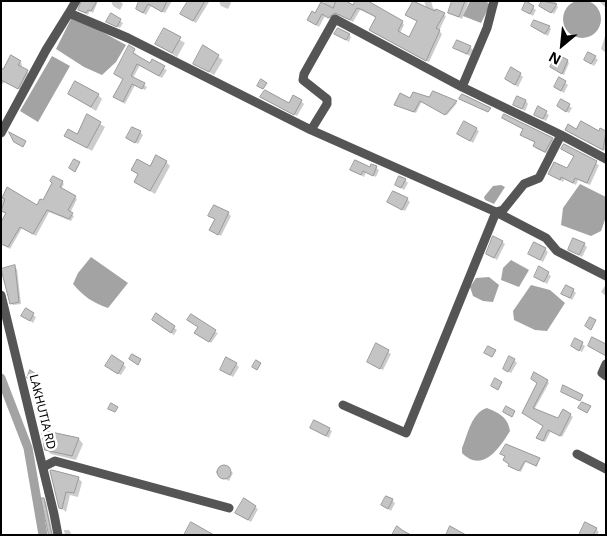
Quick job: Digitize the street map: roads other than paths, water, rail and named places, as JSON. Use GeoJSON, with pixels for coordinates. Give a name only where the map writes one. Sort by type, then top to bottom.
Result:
{"type":"FeatureCollection","features":[{"type":"Feature","properties":{"kind":"street"},"geometry":{"type":"LineString","coordinates":[[1,133],[46,50],[76,1]]}},
{"type":"Feature","properties":{"kind":"street"},"geometry":{"type":"LineString","coordinates":[[462,87],[487,28],[494,1]]}},
{"type":"Feature","properties":{"kind":"street"},"geometry":{"type":"LineString","coordinates":[[69,13],[128,38],[311,130],[496,212],[546,238],[557,251],[606,276]]}},
{"type":"Feature","properties":{"kind":"street"},"geometry":{"type":"LineString","coordinates":[[311,130],[327,104],[327,99],[307,85],[303,80],[304,74],[335,19],[462,87],[606,159]]}},
{"type":"Feature","properties":{"kind":"street"},"geometry":{"type":"LineString","coordinates":[[496,212],[503,210],[524,184],[539,178],[561,135]]}},
{"type":"Feature","properties":{"kind":"street"},"geometry":{"type":"LineString","coordinates":[[343,405],[406,433],[496,212]]}},
{"type":"Feature","properties":{"kind":"street","name":"LAKHUTIA RD"},"geometry":{"type":"LineString","coordinates":[[1,294],[58,535]]}},
{"type":"Feature","properties":{"kind":"street"},"geometry":{"type":"LineString","coordinates":[[606,364],[602,373],[606,376]]}},
{"type":"Feature","properties":{"kind":"street"},"geometry":{"type":"LineString","coordinates":[[577,454],[606,469]]}},
{"type":"Feature","properties":{"kind":"street"},"geometry":{"type":"LineString","coordinates":[[43,467],[55,461],[229,508]]}},
{"type":"Feature","properties":{"kind":"waterway"},"geometry":{"type":"LineString","coordinates":[[1,378],[28,448],[43,535]]}}]}
